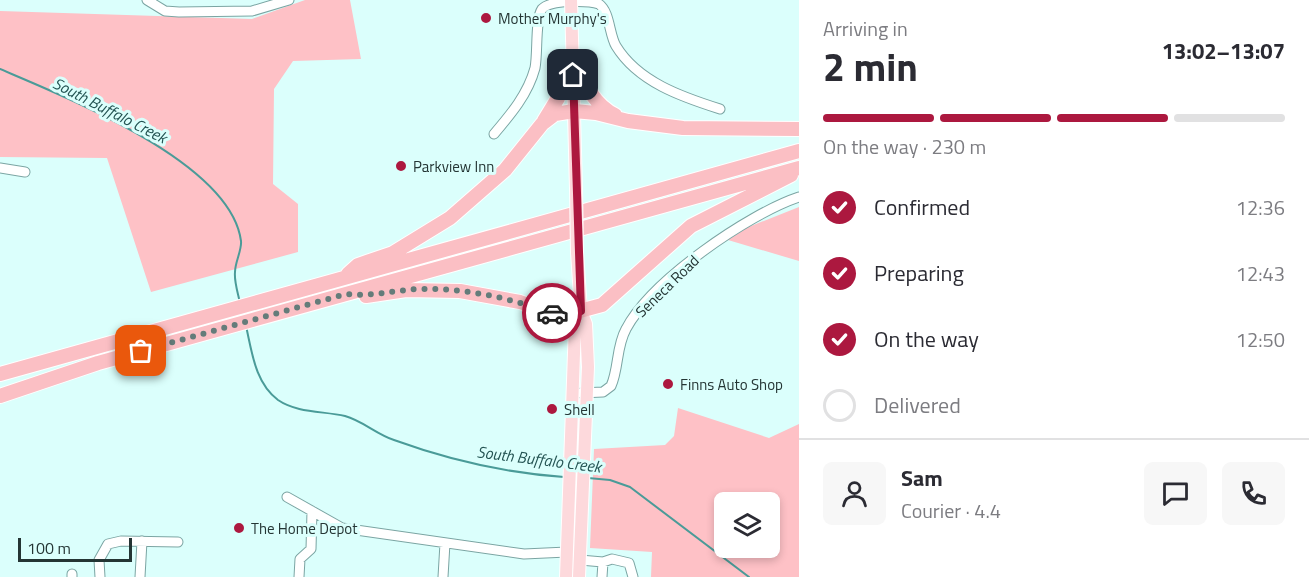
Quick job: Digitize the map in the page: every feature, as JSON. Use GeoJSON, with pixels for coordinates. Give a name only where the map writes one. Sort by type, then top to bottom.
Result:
{"type":"FeatureCollection","features":[{"type":"Feature","properties":{"kind":"highway"},"geometry":{"type":"LineString","coordinates":[[572,57],[596,101],[606,111],[628,121]]}},
{"type":"Feature","properties":{"kind":"highway"},"geometry":{"type":"LineString","coordinates":[[342,279],[358,265],[393,252],[458,212],[506,170],[542,124],[558,98],[572,57]]}},
{"type":"Feature","properties":{"kind":"highway"},"geometry":{"type":"LineString","coordinates":[[542,124],[555,114],[574,111],[628,121],[722,130],[799,129]]}},
{"type":"Feature","properties":{"kind":"highway"},"geometry":{"type":"LineString","coordinates":[[0,374],[799,151]]}},
{"type":"Feature","properties":{"kind":"highway"},"geometry":{"type":"LineString","coordinates":[[346,294],[369,297],[405,290],[460,291],[520,302],[561,316],[581,311],[602,305],[691,226],[735,202],[780,183],[799,168]]}},
{"type":"Feature","properties":{"kind":"highway"},"geometry":{"type":"LineString","coordinates":[[0,396],[53,376],[799,168]]}},
{"type":"Feature","properties":{"kind":"main road"},"geometry":{"type":"LineString","coordinates":[[571,0],[577,252],[581,311],[586,324],[587,393],[579,577]]}},
{"type":"Feature","properties":{"kind":"main road"},"geometry":{"type":"LineString","coordinates":[[566,577],[576,325],[581,311]]}},
{"type":"Feature","properties":{"kind":"street"},"geometry":{"type":"LineString","coordinates":[[147,0],[165,11],[252,11],[289,0]]}},
{"type":"Feature","properties":{"kind":"street"},"geometry":{"type":"LineString","coordinates":[[494,134],[524,95],[532,75],[541,10],[548,3],[571,0],[599,4],[605,11],[616,45],[638,71],[690,100],[720,109]]}},
{"type":"Feature","properties":{"kind":"street"},"geometry":{"type":"LineString","coordinates":[[0,168],[25,172]]}},
{"type":"Feature","properties":{"kind":"street","name":"Seneca Road"},"geometry":{"type":"LineString","coordinates":[[573,393],[603,392],[611,386],[619,347],[627,327],[688,262],[766,211],[799,197]]}},
{"type":"Feature","properties":{"kind":"street"},"geometry":{"type":"LineString","coordinates":[[287,497],[342,528],[524,554],[567,552]]}},
{"type":"Feature","properties":{"kind":"street"},"geometry":{"type":"LineString","coordinates":[[299,577],[300,559],[311,549],[312,512]]}},
{"type":"Feature","properties":{"kind":"street"},"geometry":{"type":"LineString","coordinates":[[100,577],[99,560],[108,544],[121,541],[178,542]]}},
{"type":"Feature","properties":{"kind":"street"},"geometry":{"type":"LineString","coordinates":[[140,577],[142,541]]}},
{"type":"Feature","properties":{"kind":"street"},"geometry":{"type":"LineString","coordinates":[[443,577],[445,543]]}},
{"type":"Feature","properties":{"kind":"street"},"geometry":{"type":"LineString","coordinates":[[580,560],[603,562],[612,559],[629,563],[633,577]]}},
{"type":"Feature","properties":{"kind":"street"},"geometry":{"type":"LineString","coordinates":[[602,577],[603,562]]}},
{"type":"Feature","properties":{"kind":"shaded area"},"geometry":{"type":"Polygon","coordinates":[[[305,0],[350,0],[361,59],[293,61],[274,89],[273,184],[298,204],[298,252],[151,292],[107,158],[0,157],[0,11],[252,19],[305,0]]]}},
{"type":"Feature","properties":{"kind":"shaded area"},"geometry":{"type":"Polygon","coordinates":[[[799,207],[799,261],[728,240],[746,228],[799,207]]]}},
{"type":"Feature","properties":{"kind":"shaded area"},"geometry":{"type":"Polygon","coordinates":[[[678,408],[769,438],[799,424],[799,577],[651,577],[652,552],[590,548],[594,449],[665,445],[674,436],[678,408]]]}},
{"type":"Feature","properties":{"kind":"waterway","name":"South Buffalo Creek"},"geometry":{"type":"LineString","coordinates":[[0,69],[102,115],[141,136],[177,159],[208,185],[230,212],[241,241],[235,268],[240,303]]}},
{"type":"Feature","properties":{"kind":"waterway","name":"South Buffalo Creek"},"geometry":{"type":"LineString","coordinates":[[246,326],[259,376],[270,393],[285,404],[345,416],[394,440],[436,454],[499,469],[564,477]]}},
{"type":"Feature","properties":{"kind":"waterway","name":"South Buffalo Creek"},"geometry":{"type":"LineString","coordinates":[[588,478],[610,480],[630,487],[749,577]]}},
{"type":"Feature","properties":{"kind":"way so far"},"geometry":{"type":"LineString","coordinates":[[141,351],[346,294],[369,297],[405,290],[460,291],[520,302],[552,313]]}},
{"type":"Feature","properties":{"kind":"place","name":"Mother Murphy's"},"geometry":{"type":"Point","coordinates":[486,18]}},
{"type":"Feature","properties":{"kind":"place","name":"Parkview Inn"},"geometry":{"type":"Point","coordinates":[401,166]}},
{"type":"Feature","properties":{"kind":"place","name":"Finns Auto Shop"},"geometry":{"type":"Point","coordinates":[668,384]}},
{"type":"Feature","properties":{"kind":"place","name":"Shell"},"geometry":{"type":"Point","coordinates":[552,409]}},
{"type":"Feature","properties":{"kind":"place","name":"The Home Depot"},"geometry":{"type":"Point","coordinates":[239,528]}},
{"type":"Feature","properties":{"kind":"route"},"geometry":{"type":"LineString","coordinates":[[552,313],[561,316],[581,311],[577,252],[573,75]]}}]}
